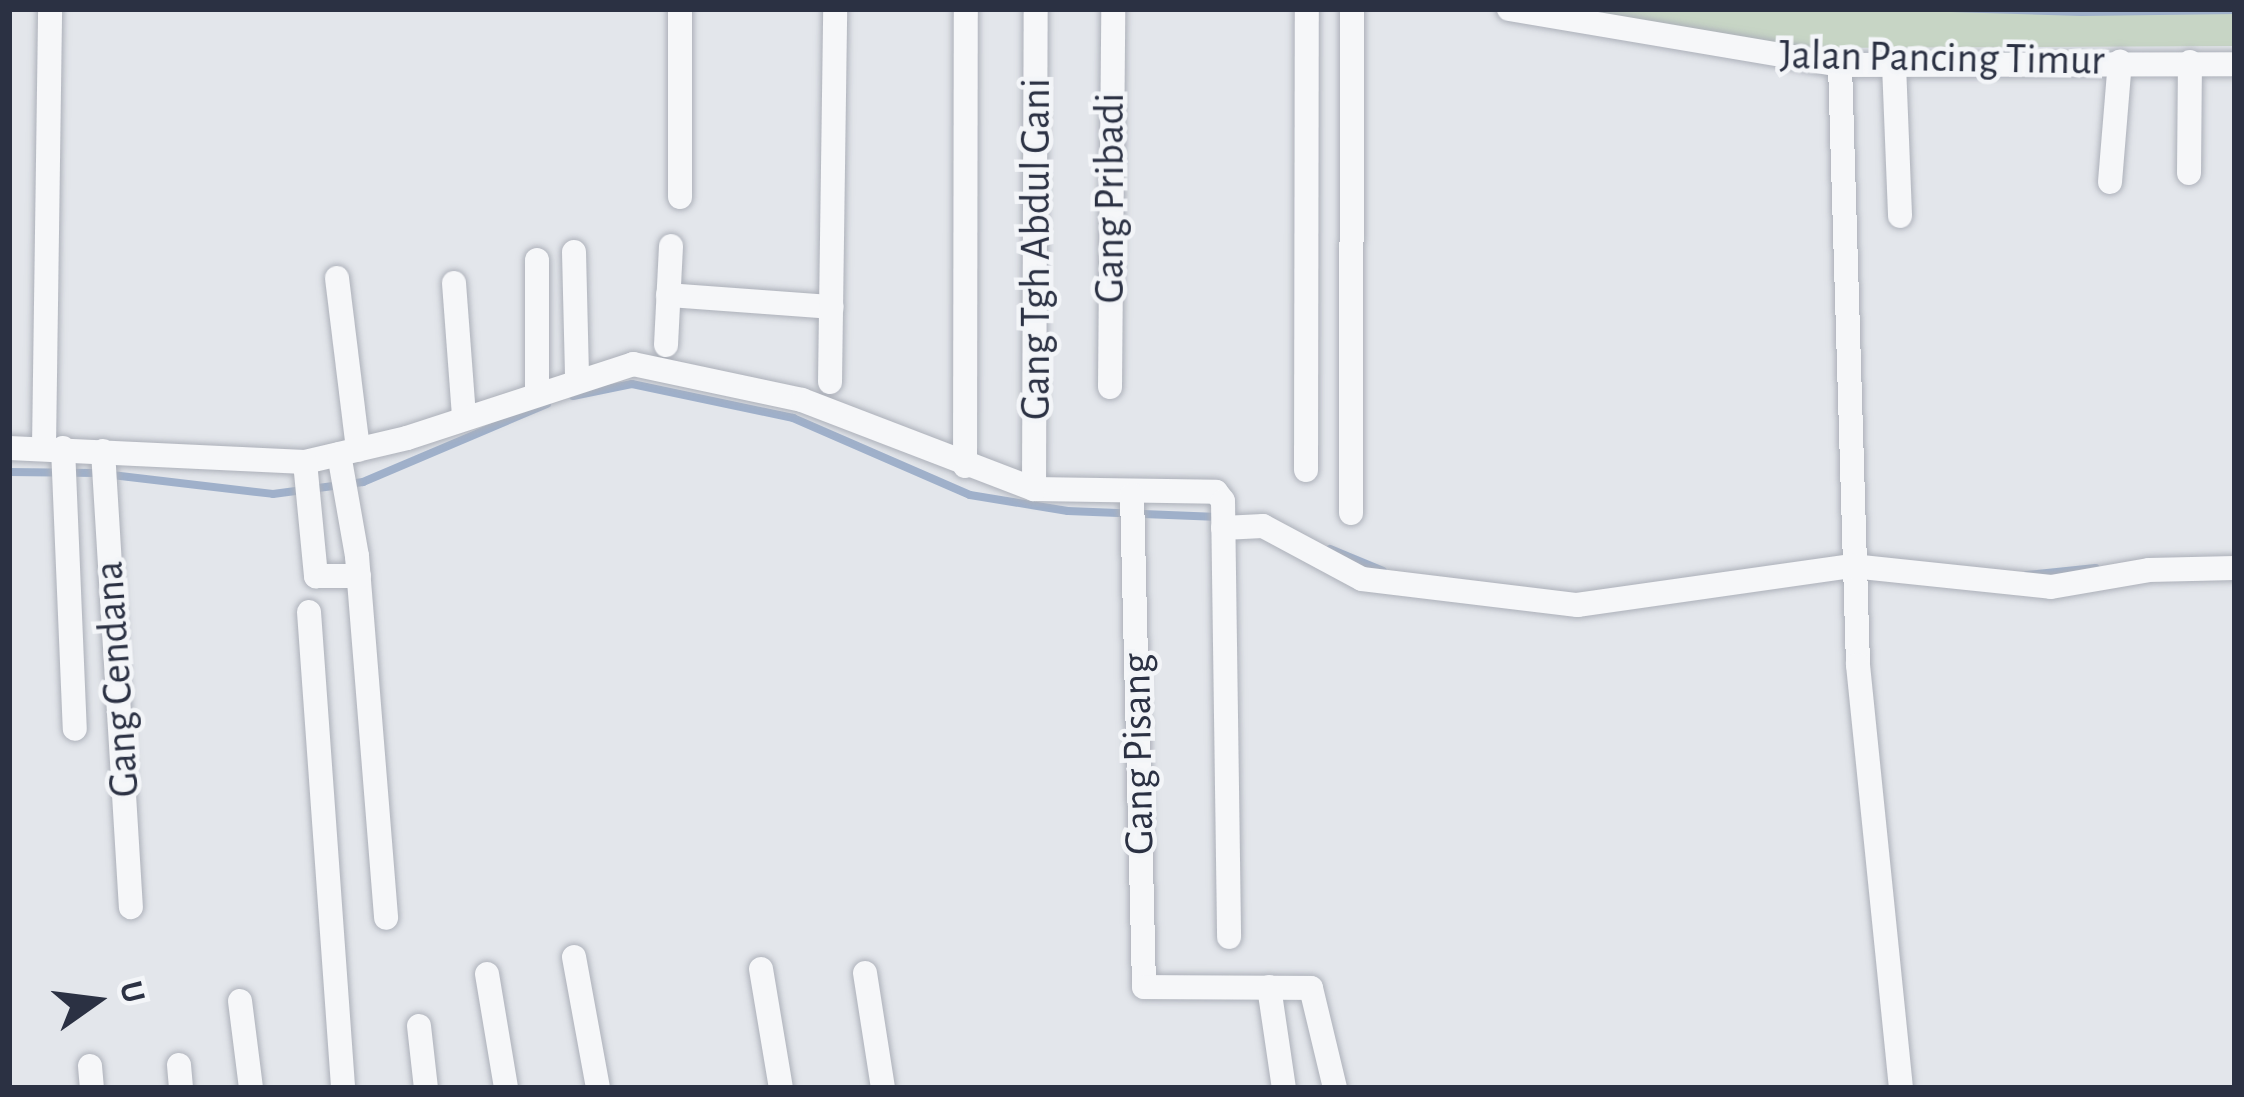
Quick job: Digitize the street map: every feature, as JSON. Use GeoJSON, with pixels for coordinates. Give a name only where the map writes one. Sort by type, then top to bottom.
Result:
{"type":"FeatureCollection","features":[{"type":"Feature","properties":{"kind":"street"},"geometry":{"type":"LineString","coordinates":[[50,9],[58,458],[75,729]]}},
{"type":"Feature","properties":{"kind":"street"},"geometry":{"type":"LineString","coordinates":[[680,9],[680,197]]}},
{"type":"Feature","properties":{"kind":"street"},"geometry":{"type":"LineString","coordinates":[[830,382],[835,9]]}},
{"type":"Feature","properties":{"kind":"street"},"geometry":{"type":"LineString","coordinates":[[965,466],[966,9]]}},
{"type":"Feature","properties":{"kind":"street","name":"Gang Tgh Abdul Gani"},"geometry":{"type":"LineString","coordinates":[[1034,489],[1036,9]]}},
{"type":"Feature","properties":{"kind":"street","name":"Gang Pribadi"},"geometry":{"type":"LineString","coordinates":[[1110,387],[1113,9]]}},
{"type":"Feature","properties":{"kind":"street"},"geometry":{"type":"LineString","coordinates":[[1306,9],[1306,470]]}},
{"type":"Feature","properties":{"kind":"street"},"geometry":{"type":"LineString","coordinates":[[1351,513],[1352,9]]}},
{"type":"Feature","properties":{"kind":"street","name":"Jalan Pancing Timur"},"geometry":{"type":"LineString","coordinates":[[1508,9],[1840,65],[2235,64]]}},
{"type":"Feature","properties":{"kind":"street"},"geometry":{"type":"LineString","coordinates":[[2110,182],[2120,61]]}},
{"type":"Feature","properties":{"kind":"street"},"geometry":{"type":"LineString","coordinates":[[2189,172],[2190,62]]}},
{"type":"Feature","properties":{"kind":"street"},"geometry":{"type":"LineString","coordinates":[[1840,65],[1855,558],[1901,1088]]}},
{"type":"Feature","properties":{"kind":"street"},"geometry":{"type":"LineString","coordinates":[[1894,65],[1900,216]]}},
{"type":"Feature","properties":{"kind":"street"},"geometry":{"type":"LineString","coordinates":[[666,345],[670,246]]}},
{"type":"Feature","properties":{"kind":"street"},"geometry":{"type":"LineString","coordinates":[[574,252],[577,379]]}},
{"type":"Feature","properties":{"kind":"street"},"geometry":{"type":"LineString","coordinates":[[537,260],[537,392]]}},
{"type":"Feature","properties":{"kind":"street"},"geometry":{"type":"LineString","coordinates":[[337,278],[347,465],[386,918]]}},
{"type":"Feature","properties":{"kind":"street"},"geometry":{"type":"LineString","coordinates":[[454,283],[464,415]]}},
{"type":"Feature","properties":{"kind":"street"},"geometry":{"type":"LineString","coordinates":[[668,295],[832,308]]}},
{"type":"Feature","properties":{"kind":"street"},"geometry":{"type":"LineString","coordinates":[[9,448],[103,466],[306,476],[347,465],[464,415],[577,379],[653,366],[802,400],[1034,489],[1132,507],[1195,490],[1222,516],[1263,526],[1362,579],[1577,605],[1855,558],[2051,587],[2149,570],[2235,568]]}},
{"type":"Feature","properties":{"kind":"street","name":"Gang Cendana"},"geometry":{"type":"LineString","coordinates":[[103,466],[130,907]]}},
{"type":"Feature","properties":{"kind":"street"},"geometry":{"type":"LineString","coordinates":[[306,476],[316,576],[359,576]]}},
{"type":"Feature","properties":{"kind":"street","name":"Gang Pisang"},"geometry":{"type":"LineString","coordinates":[[1132,507],[1144,987],[1269,987]]}},
{"type":"Feature","properties":{"kind":"street"},"geometry":{"type":"LineString","coordinates":[[1222,516],[1229,937]]}},
{"type":"Feature","properties":{"kind":"street"},"geometry":{"type":"LineString","coordinates":[[309,612],[343,1088]]}},
{"type":"Feature","properties":{"kind":"street"},"geometry":{"type":"LineString","coordinates":[[574,957],[598,1088]]}},
{"type":"Feature","properties":{"kind":"street"},"geometry":{"type":"LineString","coordinates":[[761,969],[781,1088]]}},
{"type":"Feature","properties":{"kind":"street"},"geometry":{"type":"LineString","coordinates":[[865,973],[883,1088]]}},
{"type":"Feature","properties":{"kind":"street"},"geometry":{"type":"LineString","coordinates":[[487,974],[506,1088]]}},
{"type":"Feature","properties":{"kind":"street"},"geometry":{"type":"LineString","coordinates":[[1284,1088],[1269,987],[1300,983],[1318,999],[1335,1088]]}},
{"type":"Feature","properties":{"kind":"street"},"geometry":{"type":"LineString","coordinates":[[241,1000],[251,1088]]}},
{"type":"Feature","properties":{"kind":"street"},"geometry":{"type":"LineString","coordinates":[[419,1026],[426,1088]]}},
{"type":"Feature","properties":{"kind":"green space"},"geometry":{"type":"Polygon","coordinates":[[[1571,9],[2235,14],[2235,46],[1796,48],[1571,9]]]}},
{"type":"Feature","properties":{"kind":"water"},"geometry":{"type":"Polygon","coordinates":[[[1851,9],[2235,9],[2235,14],[2081,16],[1851,9]]]}},
{"type":"Feature","properties":{"kind":"waterway"},"geometry":{"type":"LineString","coordinates":[[573,396],[632,384],[793,418],[970,495],[1068,511],[1219,517]]}},
{"type":"Feature","properties":{"kind":"waterway"},"geometry":{"type":"LineString","coordinates":[[112,475],[273,494],[363,482],[547,404]]}},
{"type":"Feature","properties":{"kind":"waterway"},"geometry":{"type":"LineString","coordinates":[[9,472],[97,473]]}},
{"type":"Feature","properties":{"kind":"waterway"},"geometry":{"type":"LineString","coordinates":[[1330,549],[1383,571]]}},
{"type":"Feature","properties":{"kind":"waterway"},"geometry":{"type":"LineString","coordinates":[[2027,575],[2096,568]]}}]}
